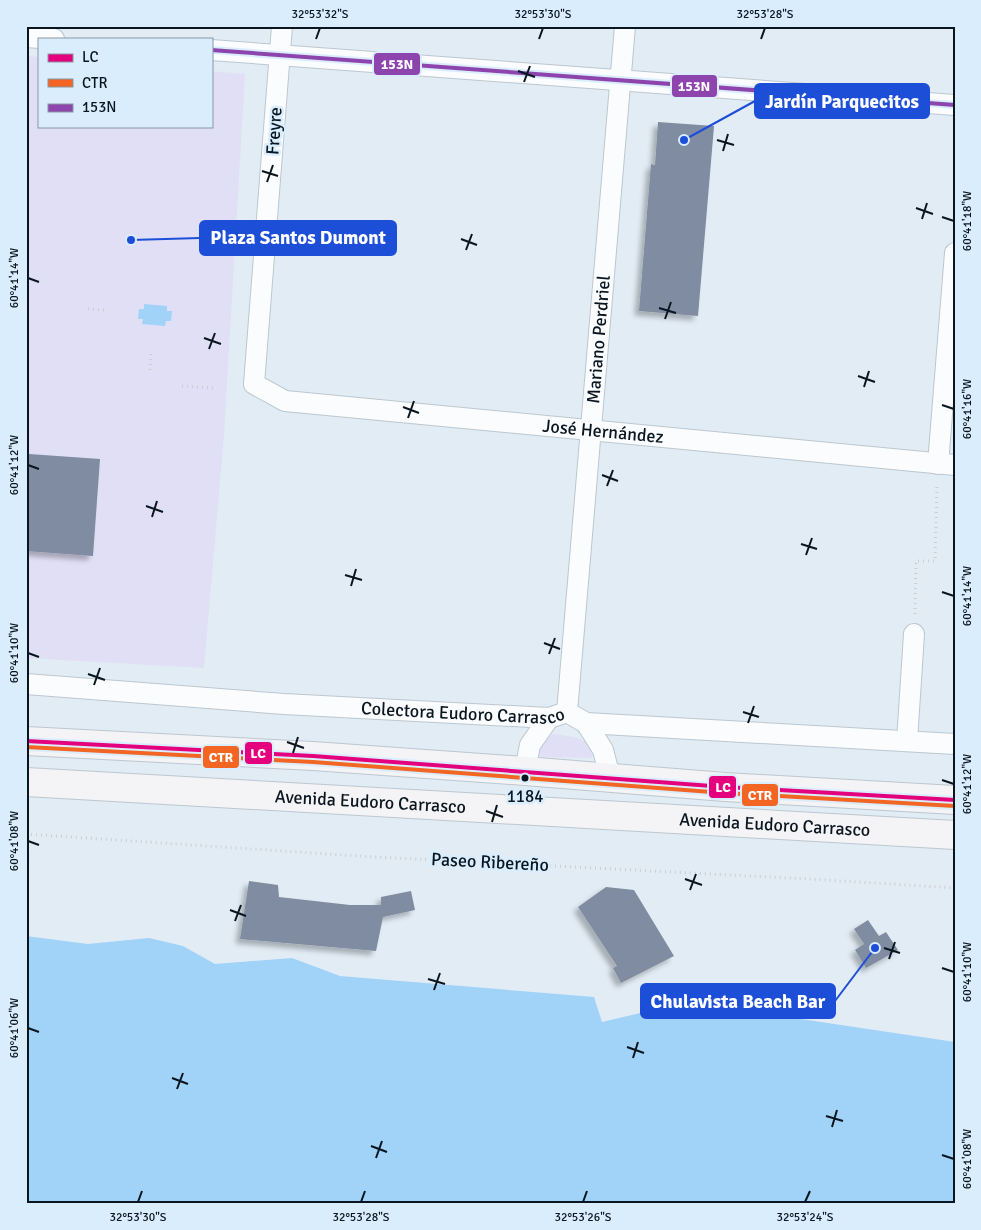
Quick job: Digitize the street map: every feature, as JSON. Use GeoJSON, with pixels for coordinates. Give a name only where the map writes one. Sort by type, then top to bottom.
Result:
{"type":"FeatureCollection","features":[{"type":"Feature","properties":{"kind":"main road","name":"Avenida Eudoro Carrasco"},"geometry":{"type":"LineString","coordinates":[[26,741],[313,756],[525,770],[725,787],[955,800]]}},
{"type":"Feature","properties":{"kind":"main road","name":"Avenida Eudoro Carrasco"},"geometry":{"type":"LineString","coordinates":[[26,782],[955,835]]}},
{"type":"Feature","properties":{"kind":"street","name":"Freyre"},"geometry":{"type":"LineString","coordinates":[[254,384],[282,26]]}},
{"type":"Feature","properties":{"kind":"street","name":"Mariano Perdriel"},"geometry":{"type":"LineString","coordinates":[[558,715],[591,430],[626,26]]}},
{"type":"Feature","properties":{"kind":"street"},"geometry":{"type":"LineString","coordinates":[[26,37],[40,38]]}},
{"type":"Feature","properties":{"kind":"street"},"geometry":{"type":"LineString","coordinates":[[212,50],[955,105]]}},
{"type":"Feature","properties":{"kind":"street"},"geometry":{"type":"LineString","coordinates":[[946,465],[955,253]]}},
{"type":"Feature","properties":{"kind":"street","name":"José Hernández"},"geometry":{"type":"LineString","coordinates":[[254,384],[286,401],[946,465]]}},
{"type":"Feature","properties":{"kind":"street"},"geometry":{"type":"LineString","coordinates":[[907,741],[914,634]]}},
{"type":"Feature","properties":{"kind":"street","name":"Colectora Eudoro Carrasco"},"geometry":{"type":"LineString","coordinates":[[26,684],[284,704],[558,715],[586,723],[955,744]]}},
{"type":"Feature","properties":{"kind":"street"},"geometry":{"type":"LineString","coordinates":[[525,770],[530,745],[558,715]]}},
{"type":"Feature","properties":{"kind":"street"},"geometry":{"type":"LineString","coordinates":[[586,723],[603,750],[610,777]]}},
{"type":"Feature","properties":{"kind":"path"},"geometry":{"type":"LineString","coordinates":[[88,309],[104,310]]}},
{"type":"Feature","properties":{"kind":"path"},"geometry":{"type":"LineString","coordinates":[[150,370],[151,351]]}},
{"type":"Feature","properties":{"kind":"path"},"geometry":{"type":"LineString","coordinates":[[182,386],[216,388]]}},
{"type":"Feature","properties":{"kind":"path"},"geometry":{"type":"LineString","coordinates":[[914,634],[916,561],[935,561],[946,465]]}},
{"type":"Feature","properties":{"kind":"path","name":"Paseo Ribereño"},"geometry":{"type":"LineString","coordinates":[[26,834],[358,856],[809,878],[955,888]]}},
{"type":"Feature","properties":{"kind":"shaded area"},"geometry":{"type":"Polygon","coordinates":[[[26,56],[38,57],[38,128],[212,128],[212,71],[245,74],[224,435],[204,668],[26,658],[26,56]]]}},
{"type":"Feature","properties":{"kind":"shaded area"},"geometry":{"type":"Polygon","coordinates":[[[553,734],[573,737],[586,742],[592,751],[592,758],[542,757],[539,755],[540,748],[553,734]]]}},
{"type":"Feature","properties":{"kind":"shaded area"},"geometry":{"type":"Polygon","coordinates":[[[26,853],[30,853],[26,905],[26,853]]]}},
{"type":"Feature","properties":{"kind":"water"},"geometry":{"type":"Polygon","coordinates":[[[144,304],[167,306],[167,311],[172,311],[171,321],[166,321],[165,326],[142,324],[143,319],[138,319],[139,309],[144,309],[144,304]]]}},
{"type":"Feature","properties":{"kind":"water"},"geometry":{"type":"Polygon","coordinates":[[[26,936],[88,944],[149,938],[183,946],[215,964],[292,958],[340,976],[594,997],[602,1022],[687,1002],[955,1042],[955,1204],[26,1204],[26,936]]]}},
{"type":"Feature","properties":{"kind":"building"},"geometry":{"type":"Polygon","coordinates":[[[658,122],[714,126],[698,316],[639,311],[651,164],[655,165],[658,122]]]}},
{"type":"Feature","properties":{"kind":"building"},"geometry":{"type":"Polygon","coordinates":[[[29,454],[100,459],[93,556],[26,551],[26,495],[29,454]]]}},
{"type":"Feature","properties":{"kind":"building"},"geometry":{"type":"Polygon","coordinates":[[[249,881],[278,885],[279,897],[350,905],[381,905],[381,897],[411,891],[415,910],[383,917],[376,951],[240,939],[249,881]]]}},
{"type":"Feature","properties":{"kind":"building"},"geometry":{"type":"Polygon","coordinates":[[[606,887],[634,890],[674,956],[621,983],[613,968],[617,966],[578,907],[606,887]]]}},
{"type":"Feature","properties":{"kind":"building"},"geometry":{"type":"Polygon","coordinates":[[[868,920],[879,936],[886,932],[898,950],[866,968],[855,950],[864,944],[854,929],[868,920]]]}},
{"type":"Feature","properties":{"kind":"transit line","name":"153N"},"geometry":{"type":"LineString","coordinates":[[212,50],[955,105]]}},
{"type":"Feature","properties":{"kind":"transit line","name":"LC"},"geometry":{"type":"LineString","coordinates":[[26,741],[313,756],[725,787],[955,800]]}},
{"type":"Feature","properties":{"kind":"transit line","name":"CTR"},"geometry":{"type":"LineString","coordinates":[[26,747],[313,762],[725,793],[955,806]]}},
{"type":"Feature","properties":{"kind":"place","name":"Jardín Parquecitos"},"geometry":{"type":"Point","coordinates":[684,140]}},
{"type":"Feature","properties":{"kind":"place","name":"Plaza Santos Dumont"},"geometry":{"type":"Point","coordinates":[131,240]}},
{"type":"Feature","properties":{"kind":"place","name":"1184"},"geometry":{"type":"Point","coordinates":[525,778]}},
{"type":"Feature","properties":{"kind":"place","name":"Chulavista Beach Bar"},"geometry":{"type":"Point","coordinates":[875,948]}}]}
